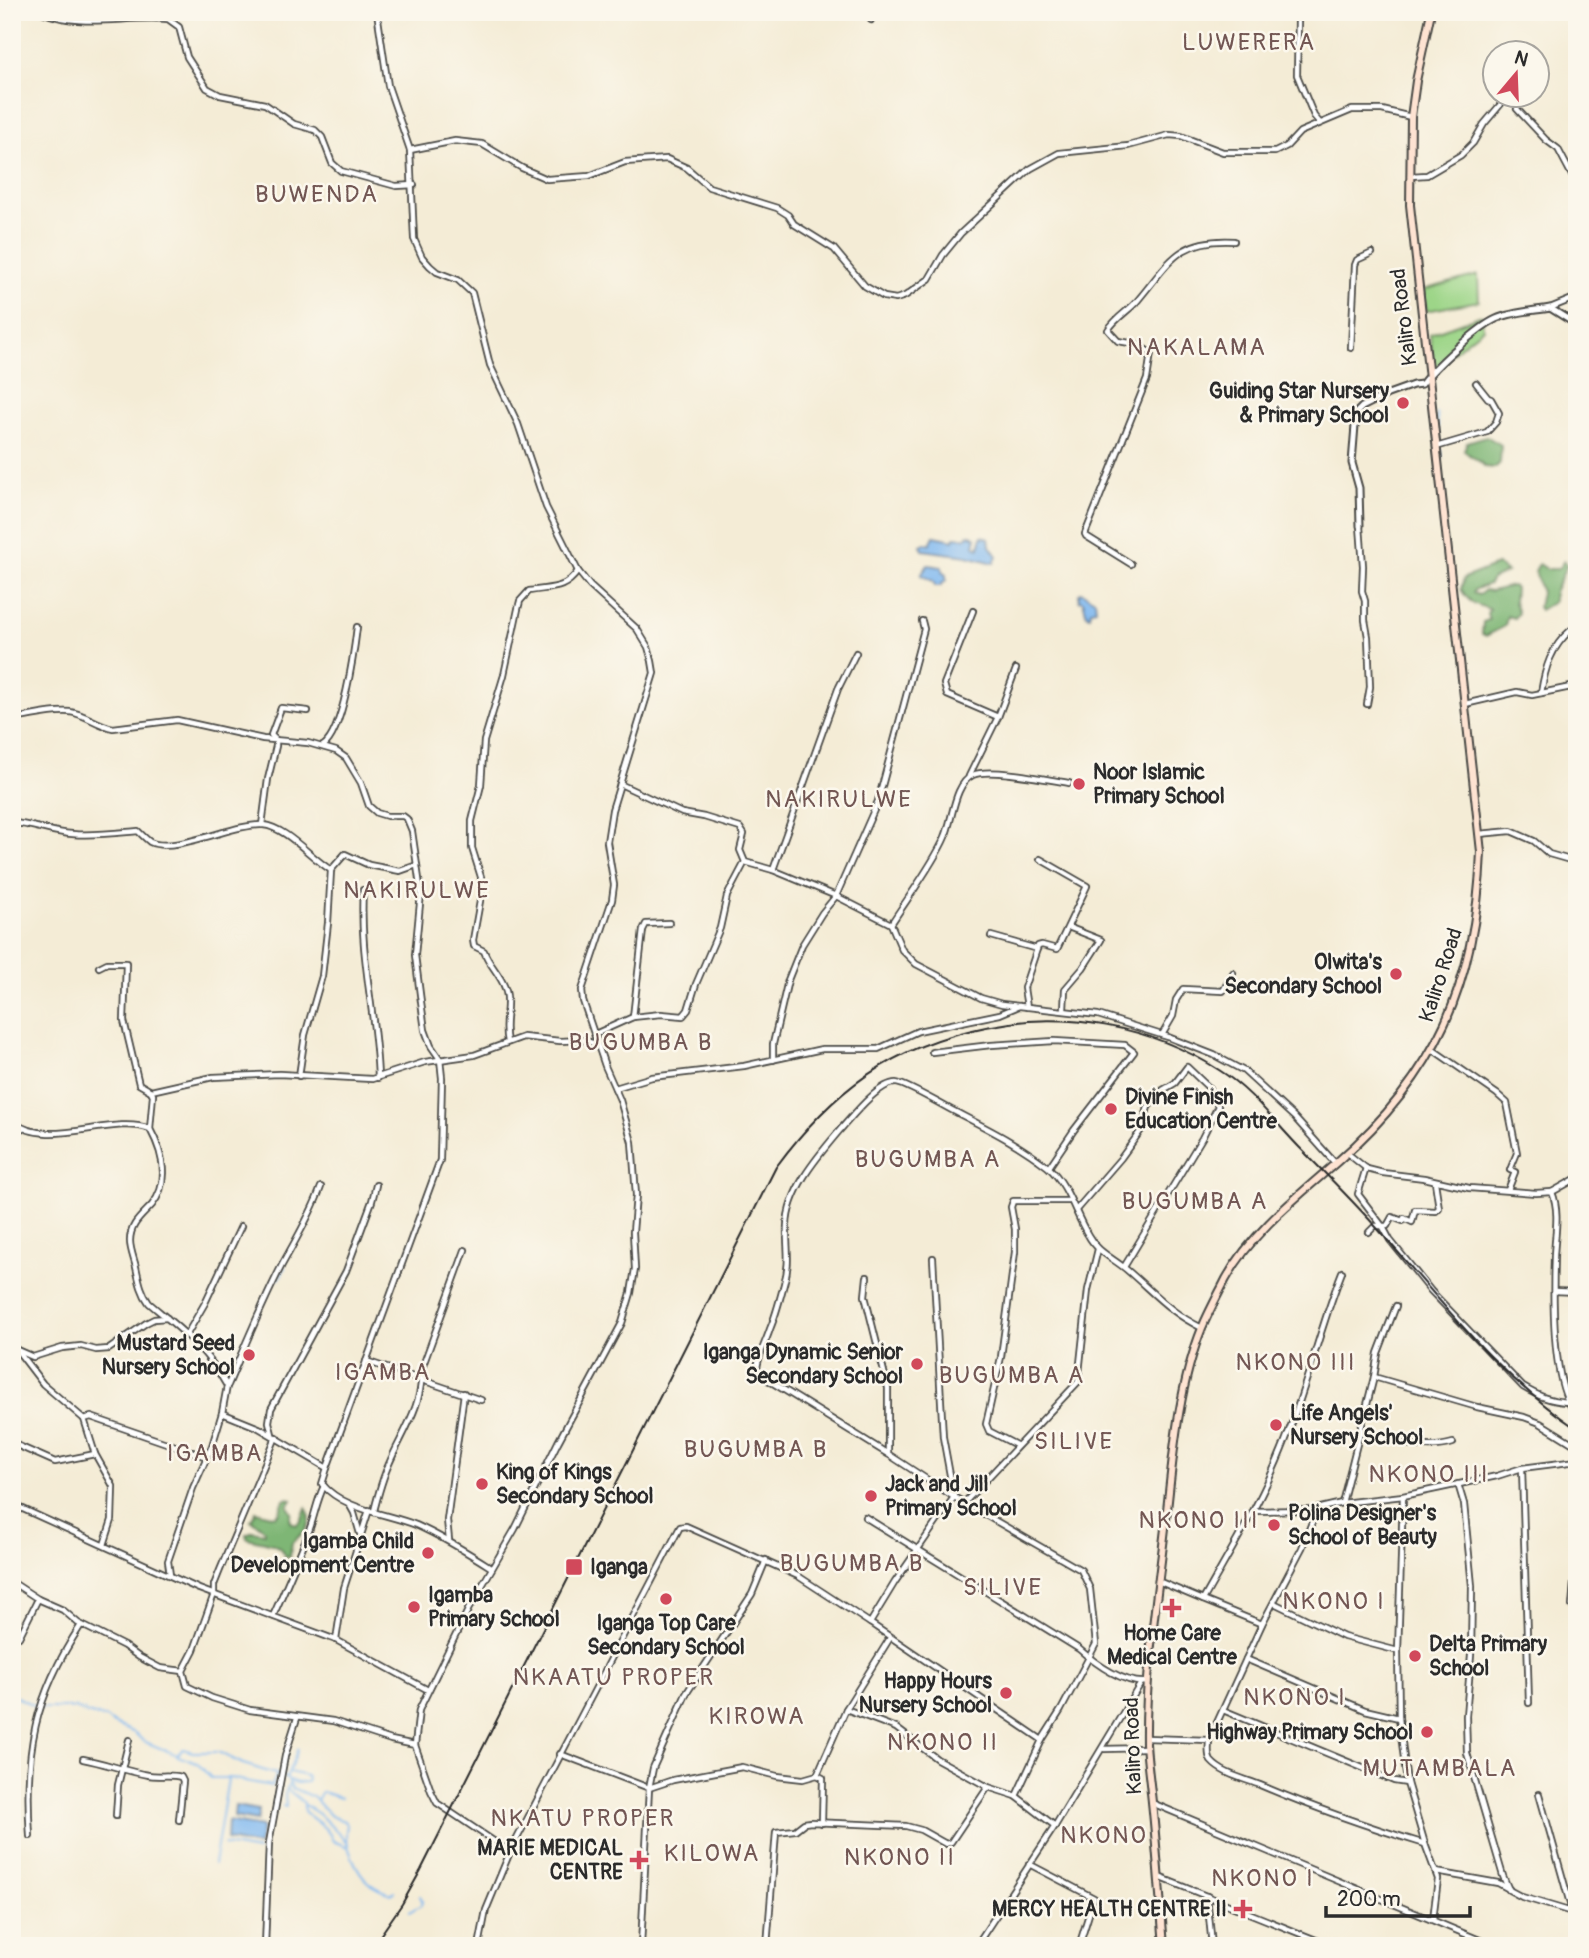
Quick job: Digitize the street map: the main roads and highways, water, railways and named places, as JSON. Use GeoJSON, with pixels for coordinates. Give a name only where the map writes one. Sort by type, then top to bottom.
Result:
{"type":"FeatureCollection","features":[{"type":"Feature","properties":{"kind":"main road","name":"Kaliro Road"},"geometry":{"type":"LineString","coordinates":[[1164,1946],[1146,1748],[1145,1682],[1187,1377],[1202,1328],[1228,1276],[1286,1206],[1371,1130],[1402,1094],[1432,1049],[1456,998],[1470,950],[1480,886],[1479,834],[1417,278],[1409,176],[1416,81],[1431,12]]}},
{"type":"Feature","properties":{"kind":"water"},"geometry":{"type":"Polygon","coordinates":[[[969,534],[976,537],[974,546],[979,548],[982,536],[989,538],[990,546],[997,556],[994,563],[923,550],[921,545],[930,544],[934,536],[954,540],[955,537],[966,538],[969,534]]]}},
{"type":"Feature","properties":{"kind":"water"},"geometry":{"type":"Polygon","coordinates":[[[928,565],[942,567],[946,580],[940,586],[935,586],[933,581],[921,575],[928,565]]]}},
{"type":"Feature","properties":{"kind":"water"},"geometry":{"type":"Polygon","coordinates":[[[1081,592],[1095,600],[1096,609],[1091,610],[1090,616],[1087,615],[1083,601],[1079,600],[1081,592]]]}},
{"type":"Feature","properties":{"kind":"water"},"geometry":{"type":"Polygon","coordinates":[[[235,1806],[259,1810],[257,1821],[234,1817],[235,1806]]]}},
{"type":"Feature","properties":{"kind":"water"},"geometry":{"type":"Polygon","coordinates":[[[228,1821],[262,1827],[259,1846],[227,1840],[228,1821]]]}},
{"type":"Feature","properties":{"kind":"waterway"},"geometry":{"type":"LineString","coordinates":[[1437,414],[1438,430]]}},
{"type":"Feature","properties":{"kind":"waterway"},"geometry":{"type":"LineString","coordinates":[[1438,433],[1440,443]]}},
{"type":"Feature","properties":{"kind":"waterway"},"geometry":{"type":"LineString","coordinates":[[1441,450],[1442,457]]}},
{"type":"Feature","properties":{"kind":"waterway"},"geometry":{"type":"LineString","coordinates":[[279,1279],[285,1267]]}},
{"type":"Feature","properties":{"kind":"waterway"},"geometry":{"type":"LineString","coordinates":[[12,1695],[40,1708],[75,1708],[106,1718],[135,1733],[143,1741],[177,1755],[183,1749],[193,1752],[218,1752],[243,1764],[279,1775]]}},
{"type":"Feature","properties":{"kind":"waterway"},"geometry":{"type":"LineString","coordinates":[[286,1778],[298,1749]]}},
{"type":"Feature","properties":{"kind":"waterway"},"geometry":{"type":"LineString","coordinates":[[178,1756],[197,1763],[211,1778],[229,1778],[272,1786],[276,1776]]}},
{"type":"Feature","properties":{"kind":"waterway"},"geometry":{"type":"LineString","coordinates":[[289,1772],[306,1776],[308,1779],[307,1782],[297,1783],[289,1780]]}},
{"type":"Feature","properties":{"kind":"waterway"},"geometry":{"type":"LineString","coordinates":[[284,1777],[292,1788],[313,1797],[331,1816],[344,1821],[349,1848],[360,1872],[377,1888],[391,1894],[394,1891]]}},
{"type":"Feature","properties":{"kind":"waterway"},"geometry":{"type":"LineString","coordinates":[[214,1864],[228,1779]]}},
{"type":"Feature","properties":{"kind":"waterway"},"geometry":{"type":"LineString","coordinates":[[289,1783],[287,1789],[304,1803],[304,1811],[325,1828],[333,1841],[348,1847]]}},
{"type":"Feature","properties":{"kind":"waterway"},"geometry":{"type":"LineString","coordinates":[[283,1806],[286,1807],[287,1789]]}},
{"type":"Feature","properties":{"kind":"waterway"},"geometry":{"type":"LineString","coordinates":[[317,1801],[322,1792],[341,1798]]}},
{"type":"Feature","properties":{"kind":"waterway"},"geometry":{"type":"LineString","coordinates":[[305,1805],[319,1814],[348,1843]]}},
{"type":"Feature","properties":{"kind":"waterway"},"geometry":{"type":"LineString","coordinates":[[224,1845],[258,1851]]}},
{"type":"Feature","properties":{"kind":"waterway"},"geometry":{"type":"LineString","coordinates":[[409,1912],[421,1905],[420,1896]]}},
{"type":"Feature","properties":{"kind":"railway"},"geometry":{"type":"LineString","coordinates":[[373,1946],[421,1870],[776,1167],[797,1140],[842,1094],[866,1076],[921,1046],[952,1035],[1016,1022],[1076,1022],[1106,1026],[1165,1042],[1219,1070],[1252,1096],[1348,1196],[1494,1360],[1547,1407],[1577,1429]]}},
{"type":"Feature","properties":{"kind":"place","name":"Guiding Star Nursery & Primary School"},"geometry":{"type":"Point","coordinates":[1403,403]}},
{"type":"Feature","properties":{"kind":"place","name":"Noor Islamic Primary School"},"geometry":{"type":"Point","coordinates":[1079,784]}},
{"type":"Feature","properties":{"kind":"place","name":"Olwita's Secondary School"},"geometry":{"type":"Point","coordinates":[1396,974]}},
{"type":"Feature","properties":{"kind":"place","name":"Divine Finish Education Centre"},"geometry":{"type":"Point","coordinates":[1111,1109]}},
{"type":"Feature","properties":{"kind":"place","name":"Mustard Seed Nursery School"},"geometry":{"type":"Point","coordinates":[249,1355]}},
{"type":"Feature","properties":{"kind":"place","name":"Iganga Dynamic Senior Secondary School"},"geometry":{"type":"Point","coordinates":[917,1364]}},
{"type":"Feature","properties":{"kind":"place","name":"Life Angels' Nursery School"},"geometry":{"type":"Point","coordinates":[1276,1425]}},
{"type":"Feature","properties":{"kind":"place","name":"King of Kings Secondary School"},"geometry":{"type":"Point","coordinates":[482,1484]}},
{"type":"Feature","properties":{"kind":"place","name":"Jack and Jill Primary School"},"geometry":{"type":"Point","coordinates":[871,1496]}},
{"type":"Feature","properties":{"kind":"place","name":"Polina Designer's School of Beauty"},"geometry":{"type":"Point","coordinates":[1274,1525]}},
{"type":"Feature","properties":{"kind":"place","name":"Igamba Child Development Centre"},"geometry":{"type":"Point","coordinates":[428,1553]}},
{"type":"Feature","properties":{"kind":"place","name":"Iganga"},"geometry":{"type":"Point","coordinates":[574,1567]}},
{"type":"Feature","properties":{"kind":"place","name":"Iganga Top Care Secondary School"},"geometry":{"type":"Point","coordinates":[666,1599]}},
{"type":"Feature","properties":{"kind":"place","name":"Igamba Primary School"},"geometry":{"type":"Point","coordinates":[414,1607]}},
{"type":"Feature","properties":{"kind":"place","name":"Home Care Medical Centre"},"geometry":{"type":"Point","coordinates":[1172,1608]}},
{"type":"Feature","properties":{"kind":"place","name":"Delta Primary School"},"geometry":{"type":"Point","coordinates":[1415,1656]}},
{"type":"Feature","properties":{"kind":"place","name":"Happy Hours Nursery School"},"geometry":{"type":"Point","coordinates":[1006,1693]}},
{"type":"Feature","properties":{"kind":"place","name":"Highway Primary School"},"geometry":{"type":"Point","coordinates":[1427,1732]}},
{"type":"Feature","properties":{"kind":"place","name":"MARIE MEDICAL CENTRE"},"geometry":{"type":"Point","coordinates":[639,1860]}},
{"type":"Feature","properties":{"kind":"place","name":"MERCY HEALTH CENTRE II"},"geometry":{"type":"Point","coordinates":[1243,1909]}},
{"type":"Feature","properties":{"kind":"district","name":"LUWERERA"},"geometry":{"type":"Point","coordinates":[1249,42]}},
{"type":"Feature","properties":{"kind":"district","name":"BUWENDA"},"geometry":{"type":"Point","coordinates":[317,194]}},
{"type":"Feature","properties":{"kind":"district","name":"NAKALAMA"},"geometry":{"type":"Point","coordinates":[1197,347]}},
{"type":"Feature","properties":{"kind":"district","name":"NAKIRULWE"},"geometry":{"type":"Point","coordinates":[839,799]}},
{"type":"Feature","properties":{"kind":"district","name":"NAKIRULWE"},"geometry":{"type":"Point","coordinates":[417,890]}},
{"type":"Feature","properties":{"kind":"district","name":"BUGUMBA B"},"geometry":{"type":"Point","coordinates":[641,1042]}},
{"type":"Feature","properties":{"kind":"district","name":"BUGUMBA A"},"geometry":{"type":"Point","coordinates":[928,1159]}},
{"type":"Feature","properties":{"kind":"district","name":"BUGUMBA A"},"geometry":{"type":"Point","coordinates":[1195,1201]}},
{"type":"Feature","properties":{"kind":"district","name":"NKONO III"},"geometry":{"type":"Point","coordinates":[1296,1362]}},
{"type":"Feature","properties":{"kind":"district","name":"IGAMBA"},"geometry":{"type":"Point","coordinates":[383,1372]}},
{"type":"Feature","properties":{"kind":"district","name":"BUGUMBA A"},"geometry":{"type":"Point","coordinates":[1012,1375]}},
{"type":"Feature","properties":{"kind":"district","name":"SILIVE"},"geometry":{"type":"Point","coordinates":[1074,1441]}},
{"type":"Feature","properties":{"kind":"district","name":"BUGUMBA B"},"geometry":{"type":"Point","coordinates":[756,1449]}},
{"type":"Feature","properties":{"kind":"district","name":"IGAMBA"},"geometry":{"type":"Point","coordinates":[215,1453]}},
{"type":"Feature","properties":{"kind":"district","name":"NKONO III"},"geometry":{"type":"Point","coordinates":[1429,1474]}},
{"type":"Feature","properties":{"kind":"district","name":"NKONO III"},"geometry":{"type":"Point","coordinates":[1199,1520]}},
{"type":"Feature","properties":{"kind":"district","name":"BUGUMBA B"},"geometry":{"type":"Point","coordinates":[852,1563]}},
{"type":"Feature","properties":{"kind":"district","name":"SILIVE"},"geometry":{"type":"Point","coordinates":[1003,1587]}},
{"type":"Feature","properties":{"kind":"district","name":"NKONO I"},"geometry":{"type":"Point","coordinates":[1334,1601]}},
{"type":"Feature","properties":{"kind":"district","name":"NKAATU PROPER"},"geometry":{"type":"Point","coordinates":[614,1677]}},
{"type":"Feature","properties":{"kind":"district","name":"NKONO I"},"geometry":{"type":"Point","coordinates":[1295,1697]}},
{"type":"Feature","properties":{"kind":"district","name":"KIROWA"},"geometry":{"type":"Point","coordinates":[757,1716]}},
{"type":"Feature","properties":{"kind":"district","name":"NKONO II"},"geometry":{"type":"Point","coordinates":[943,1742]}},
{"type":"Feature","properties":{"kind":"district","name":"MUTAMBALA"},"geometry":{"type":"Point","coordinates":[1440,1768]}},
{"type":"Feature","properties":{"kind":"district","name":"NKATU PROPER"},"geometry":{"type":"Point","coordinates":[583,1818]}},
{"type":"Feature","properties":{"kind":"district","name":"NKONO"},"geometry":{"type":"Point","coordinates":[1104,1835]}},
{"type":"Feature","properties":{"kind":"district","name":"KILOWA"},"geometry":{"type":"Point","coordinates":[712,1853]}},
{"type":"Feature","properties":{"kind":"district","name":"NKONO II"},"geometry":{"type":"Point","coordinates":[900,1857]}},
{"type":"Feature","properties":{"kind":"district","name":"NKONO I"},"geometry":{"type":"Point","coordinates":[1263,1878]}}]}
